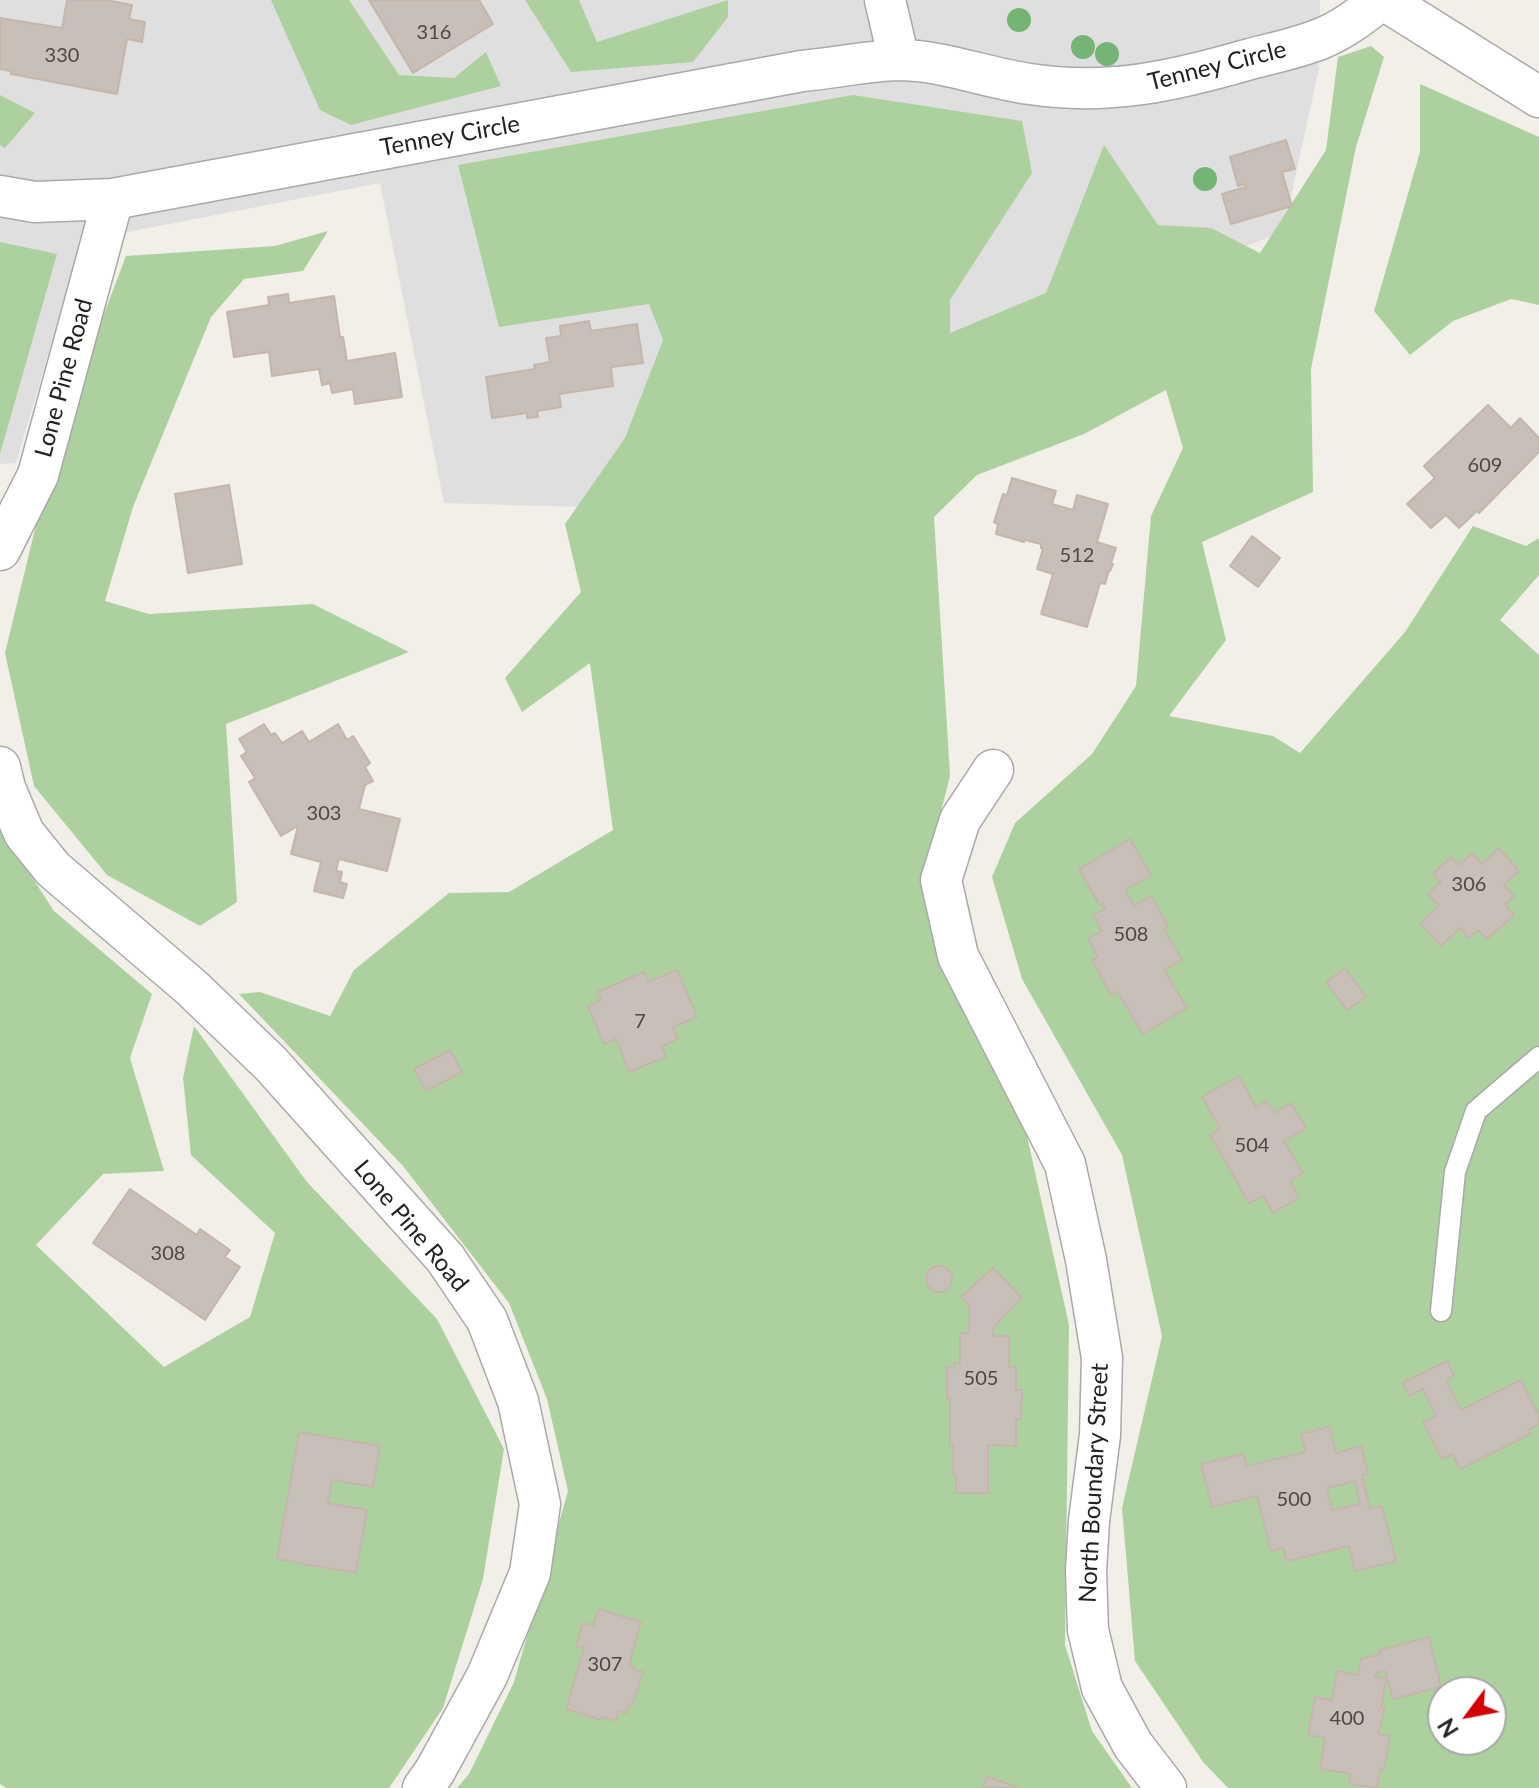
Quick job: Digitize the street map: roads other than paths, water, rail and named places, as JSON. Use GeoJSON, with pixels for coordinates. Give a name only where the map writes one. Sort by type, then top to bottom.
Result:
{"type":"FeatureCollection","features":[{"type":"Feature","properties":{"kind":"street"},"geometry":{"type":"LineString","coordinates":[[885,0],[899,60]]}},
{"type":"Feature","properties":{"kind":"street"},"geometry":{"type":"LineString","coordinates":[[1382,0],[1539,97]]}},
{"type":"Feature","properties":{"kind":"street","name":"Tenney Circle"},"geometry":{"type":"LineString","coordinates":[[0,196],[35,202],[113,199],[802,71],[899,60],[940,65],[1029,84],[1082,89],[1166,82],[1320,39],[1355,21],[1382,0]]}},
{"type":"Feature","properties":{"kind":"street","name":"Lone Pine Road"},"geometry":{"type":"LineString","coordinates":[[0,550],[38,475],[113,199]]}},
{"type":"Feature","properties":{"kind":"street","name":"Lone Pine Road"},"geometry":{"type":"LineString","coordinates":[[0,767],[5,788],[24,833],[53,869],[192,988],[271,1064],[445,1258],[487,1320],[518,1401],[540,1504],[530,1573],[524,1588],[487,1676],[423,1788]]}},
{"type":"Feature","properties":{"kind":"street","name":"North Boundary Street"},"geometry":{"type":"LineString","coordinates":[[993,770],[960,820],[941,880],[958,956],[1065,1164],[1086,1260],[1102,1358],[1100,1435],[1086,1571],[1088,1630],[1102,1688],[1133,1745],[1166,1788]]}},
{"type":"Feature","properties":{"kind":"lane"},"geometry":{"type":"LineString","coordinates":[[1441,1311],[1455,1172],[1476,1111],[1539,1057]]}}]}
